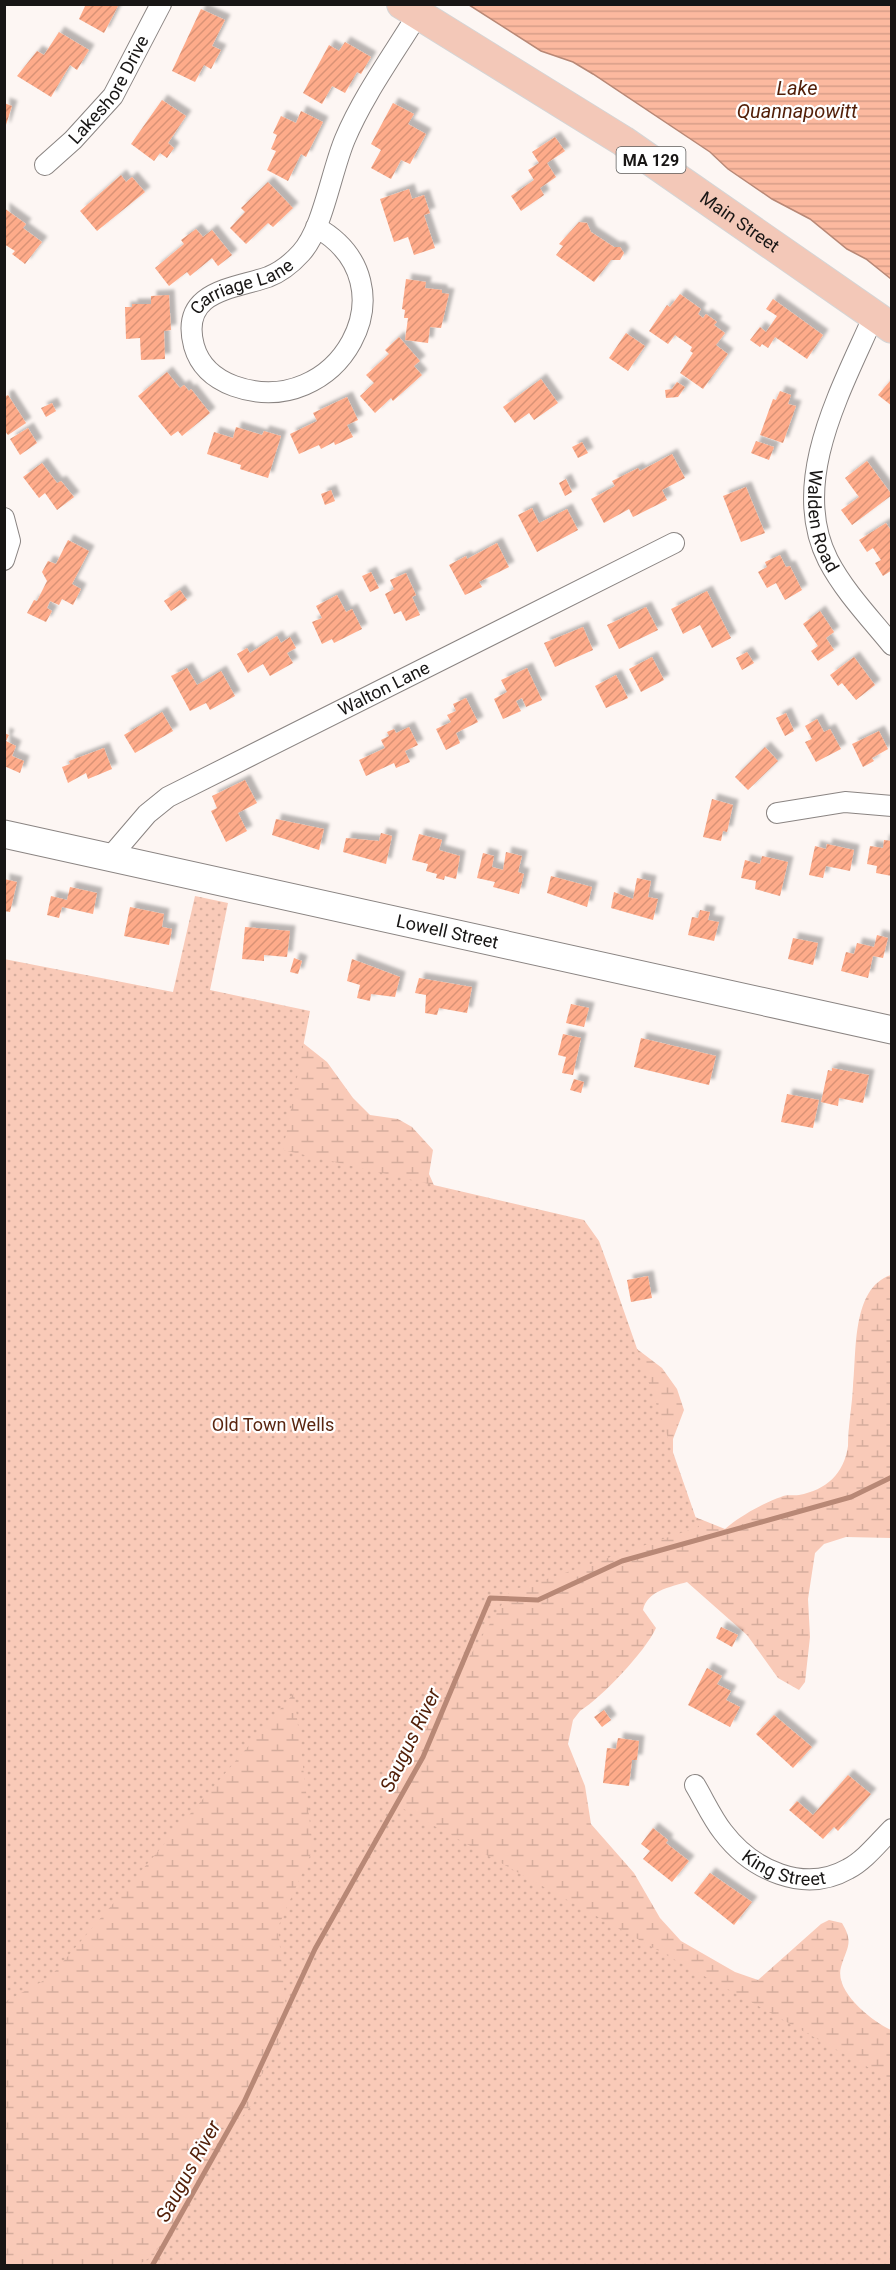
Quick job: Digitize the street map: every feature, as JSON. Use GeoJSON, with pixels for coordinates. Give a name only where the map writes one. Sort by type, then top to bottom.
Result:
{"type":"FeatureCollection","features":[{"type":"Feature","properties":{"kind":"main road","name":"Main Street"},"geometry":{"type":"LineString","coordinates":[[410,9],[623,141],[883,321]]}},
{"type":"Feature","properties":{"kind":"main road","name":"Lowell Street"},"geometry":{"type":"LineString","coordinates":[[4,834],[891,1030]]}},
{"type":"Feature","properties":{"kind":"street","name":"Lakeshore Drive"},"geometry":{"type":"LineString","coordinates":[[45,165],[73,140],[113,96],[161,4]]}},
{"type":"Feature","properties":{"kind":"street","name":"Carriage Lane"},"geometry":{"type":"LineString","coordinates":[[316,227],[346,250],[356,268],[361,286],[362,304],[359,324],[342,357],[330,370],[309,383],[280,392],[244,389],[214,376],[202,364],[194,346],[192,329],[197,310],[219,290],[268,277],[286,267],[306,247],[316,227],[346,137],[410,9]]}},
{"type":"Feature","properties":{"kind":"street","name":"Walden Road"},"geometry":{"type":"LineString","coordinates":[[883,321],[839,396],[821,449],[814,500],[820,539],[829,561],[891,645]]}},
{"type":"Feature","properties":{"kind":"street"},"geometry":{"type":"LineString","coordinates":[[4,518],[10,534],[9,548],[4,560]]}},
{"type":"Feature","properties":{"kind":"street","name":"Walton Lane"},"geometry":{"type":"LineString","coordinates":[[111,856],[147,814],[168,797],[674,543]]}},
{"type":"Feature","properties":{"kind":"street"},"geometry":{"type":"LineString","coordinates":[[777,813],[845,802],[891,806]]}},
{"type":"Feature","properties":{"kind":"street","name":"King Street"},"geometry":{"type":"LineString","coordinates":[[695,1785],[727,1837],[760,1864],[790,1879],[819,1880],[848,1870],[864,1858],[891,1829]]}},
{"type":"Feature","properties":{"kind":"green space","name":"Old Town Wells"},"geometry":{"type":"Polygon","coordinates":[[[195,896],[228,903],[210,990],[310,1011],[283,1150],[584,1220],[599,1241],[699,1527],[510,1591],[431,1719],[404,1772],[384,1798],[891,2080],[891,2265],[138,2265],[154,2255],[230,2132],[258,2097],[257,2082],[277,2051],[287,2018],[278,1927],[313,1849],[294,1693],[50,1977],[5,2002],[4,959],[173,992],[195,896]]]}},
{"type":"Feature","properties":{"kind":"green space","name":"Old Town Wells"},"geometry":{"type":"Polygon","coordinates":[[[4,964],[303,1043],[327,1062],[353,1098],[370,1115],[398,1119],[412,1127],[433,1150],[429,1174],[440,1199],[662,1368],[677,1389],[684,1410],[673,1439],[673,1458],[685,1513],[725,1529],[751,1511],[774,1500],[809,1493],[825,1485],[838,1472],[848,1446],[856,1340],[862,1307],[878,1282],[891,1275],[891,1538],[846,1537],[824,1544],[815,1553],[808,1599],[810,1637],[805,1682],[799,1690],[778,1678],[747,1635],[687,1582],[660,1591],[649,1598],[643,1610],[656,1628],[643,1649],[622,1673],[573,1720],[568,1744],[585,1786],[591,1824],[634,1873],[660,1918],[681,1941],[735,1972],[758,1980],[821,1924],[829,1920],[842,1923],[849,1940],[841,1967],[840,1977],[843,1986],[865,2013],[891,2030],[891,2265],[5,2265],[4,964]]]}},
{"type":"Feature","properties":{"kind":"water","name":"Lake Quannapowitt"},"geometry":{"type":"Polygon","coordinates":[[[469,5],[891,5],[891,279],[866,259],[847,249],[810,219],[772,199],[728,169],[710,152],[593,74],[573,62],[541,51],[469,5]]]}},
{"type":"Feature","properties":{"kind":"building"},"geometry":{"type":"Polygon","coordinates":[[[86,4],[119,4],[104,33],[79,19],[86,4]]]}},
{"type":"Feature","properties":{"kind":"building"},"geometry":{"type":"Polygon","coordinates":[[[201,9],[225,20],[212,46],[221,50],[211,69],[204,65],[195,82],[172,71],[201,9]]]}},
{"type":"Feature","properties":{"kind":"building"},"geometry":{"type":"Polygon","coordinates":[[[59,32],[89,50],[77,70],[70,65],[51,97],[17,76],[37,51],[44,55],[59,32]]]}},
{"type":"Feature","properties":{"kind":"building"},"geometry":{"type":"Polygon","coordinates":[[[345,42],[371,57],[361,74],[357,72],[345,93],[332,86],[322,104],[303,93],[329,45],[339,51],[345,42]]]}},
{"type":"Feature","properties":{"kind":"building"},"geometry":{"type":"Polygon","coordinates":[[[162,100],[186,116],[168,143],[174,148],[167,158],[160,153],[154,161],[131,144],[162,100]]]}},
{"type":"Feature","properties":{"kind":"building"},"geometry":{"type":"Polygon","coordinates":[[[4,103],[12,106],[5,128],[4,128],[4,103]]]}},
{"type":"Feature","properties":{"kind":"building"},"geometry":{"type":"Polygon","coordinates":[[[393,103],[414,114],[408,124],[426,134],[410,164],[401,160],[391,179],[371,168],[381,150],[371,144],[393,103]]]}},
{"type":"Feature","properties":{"kind":"building"},"geometry":{"type":"Polygon","coordinates":[[[301,111],[323,122],[306,157],[301,154],[288,181],[267,170],[276,151],[271,149],[277,135],[273,133],[281,116],[296,123],[301,111]]]}},
{"type":"Feature","properties":{"kind":"building"},"geometry":{"type":"Polygon","coordinates":[[[555,137],[565,151],[547,163],[556,177],[540,188],[544,195],[521,211],[511,196],[534,180],[528,170],[539,163],[532,152],[555,137]]]}},
{"type":"Feature","properties":{"kind":"building"},"geometry":{"type":"Polygon","coordinates":[[[121,175],[126,182],[132,177],[145,192],[97,231],[80,211],[121,175]]]}},
{"type":"Feature","properties":{"kind":"building"},"geometry":{"type":"Polygon","coordinates":[[[268,182],[293,208],[273,227],[268,223],[246,244],[230,228],[245,212],[241,208],[268,182]]]}},
{"type":"Feature","properties":{"kind":"building"},"geometry":{"type":"Polygon","coordinates":[[[409,189],[412,199],[424,195],[430,213],[424,215],[435,248],[414,255],[408,237],[394,242],[380,199],[409,189]]]}},
{"type":"Feature","properties":{"kind":"building"},"geometry":{"type":"Polygon","coordinates":[[[4,208],[26,224],[23,228],[42,242],[25,264],[12,254],[15,251],[4,244],[4,208]]]}},
{"type":"Feature","properties":{"kind":"building"},"geometry":{"type":"Polygon","coordinates":[[[579,222],[587,223],[591,232],[614,247],[620,247],[624,253],[620,260],[611,260],[594,282],[556,255],[563,246],[559,244],[579,222]]]}},
{"type":"Feature","properties":{"kind":"building"},"geometry":{"type":"Polygon","coordinates":[[[196,229],[203,237],[212,230],[232,255],[218,266],[212,258],[190,276],[187,272],[169,286],[155,268],[184,244],[181,240],[196,229]]]}},
{"type":"Feature","properties":{"kind":"building"},"geometry":{"type":"Polygon","coordinates":[[[406,279],[426,282],[425,288],[442,290],[442,293],[449,294],[441,328],[430,327],[428,343],[405,340],[408,318],[404,318],[405,310],[402,309],[406,279]]]}},
{"type":"Feature","properties":{"kind":"building"},"geometry":{"type":"Polygon","coordinates":[[[680,294],[701,309],[698,314],[703,318],[706,314],[717,322],[714,325],[725,333],[716,345],[728,354],[703,389],[680,373],[693,353],[690,351],[692,347],[675,335],[668,344],[649,331],[667,305],[670,307],[680,294]]]}},
{"type":"Feature","properties":{"kind":"building"},"geometry":{"type":"Polygon","coordinates":[[[169,295],[171,330],[164,331],[165,359],[141,360],[140,338],[126,339],[125,307],[132,307],[132,304],[151,304],[151,296],[169,295]]]}},
{"type":"Feature","properties":{"kind":"building"},"geometry":{"type":"Polygon","coordinates":[[[773,299],[823,335],[807,359],[775,337],[768,348],[762,344],[760,347],[750,340],[760,327],[766,332],[777,316],[766,309],[773,299]]]}},
{"type":"Feature","properties":{"kind":"building"},"geometry":{"type":"Polygon","coordinates":[[[626,333],[645,346],[628,371],[609,358],[626,333]]]}},
{"type":"Feature","properties":{"kind":"building"},"geometry":{"type":"Polygon","coordinates":[[[399,337],[420,361],[414,366],[422,375],[393,401],[391,398],[375,413],[360,396],[374,383],[366,375],[389,354],[385,350],[399,337]]]}},
{"type":"Feature","properties":{"kind":"building"},"geometry":{"type":"Polygon","coordinates":[[[167,372],[180,388],[184,385],[189,391],[191,389],[210,413],[182,436],[178,431],[171,436],[138,396],[167,372]]]}},
{"type":"Feature","properties":{"kind":"building"},"geometry":{"type":"Polygon","coordinates":[[[541,379],[558,403],[534,420],[529,413],[515,423],[503,407],[541,379]]]}},
{"type":"Feature","properties":{"kind":"building"},"geometry":{"type":"Polygon","coordinates":[[[890,381],[892,383],[892,406],[878,395],[890,381]]]}},
{"type":"Feature","properties":{"kind":"building"},"geometry":{"type":"Polygon","coordinates":[[[677,382],[685,387],[678,397],[666,398],[665,390],[672,389],[677,382]]]}},
{"type":"Feature","properties":{"kind":"building"},"geometry":{"type":"Polygon","coordinates":[[[780,391],[791,395],[788,404],[796,406],[783,443],[760,435],[773,399],[776,400],[780,391]]]}},
{"type":"Feature","properties":{"kind":"building"},"geometry":{"type":"Polygon","coordinates":[[[8,395],[26,423],[8,435],[4,430],[4,397],[8,395]]]}},
{"type":"Feature","properties":{"kind":"building"},"geometry":{"type":"Polygon","coordinates":[[[347,397],[358,420],[347,425],[353,437],[335,445],[334,442],[321,449],[319,445],[299,454],[290,434],[317,421],[313,413],[347,397]]]}},
{"type":"Feature","properties":{"kind":"building"},"geometry":{"type":"Polygon","coordinates":[[[52,403],[56,411],[46,417],[41,408],[52,403]]]}},
{"type":"Feature","properties":{"kind":"building"},"geometry":{"type":"Polygon","coordinates":[[[236,427],[262,435],[264,431],[281,436],[268,478],[240,469],[241,465],[207,454],[214,432],[233,438],[236,427]]]}},
{"type":"Feature","properties":{"kind":"building"},"geometry":{"type":"Polygon","coordinates":[[[28,428],[37,443],[20,455],[10,439],[28,428]]]}},
{"type":"Feature","properties":{"kind":"building"},"geometry":{"type":"Polygon","coordinates":[[[756,441],[774,447],[769,460],[751,453],[756,441]]]}},
{"type":"Feature","properties":{"kind":"building"},"geometry":{"type":"Polygon","coordinates":[[[582,442],[588,453],[578,458],[572,447],[582,442]]]}},
{"type":"Feature","properties":{"kind":"building"},"geometry":{"type":"Polygon","coordinates":[[[672,454],[685,478],[662,490],[667,500],[633,517],[629,509],[604,523],[591,499],[615,486],[612,481],[638,468],[640,471],[672,454]]]}},
{"type":"Feature","properties":{"kind":"building"},"geometry":{"type":"Polygon","coordinates":[[[867,461],[892,495],[852,525],[841,510],[859,497],[845,478],[867,461]]]}},
{"type":"Feature","properties":{"kind":"building"},"geometry":{"type":"Polygon","coordinates":[[[42,463],[57,483],[61,481],[74,497],[57,510],[45,493],[39,498],[23,477],[42,463]]]}},
{"type":"Feature","properties":{"kind":"building"},"geometry":{"type":"Polygon","coordinates":[[[566,479],[572,492],[565,496],[559,483],[566,479]]]}},
{"type":"Feature","properties":{"kind":"building"},"geometry":{"type":"Polygon","coordinates":[[[746,487],[765,533],[741,542],[723,496],[746,487]]]}},
{"type":"Feature","properties":{"kind":"building"},"geometry":{"type":"Polygon","coordinates":[[[331,490],[335,501],[325,505],[321,494],[331,490]]]}},
{"type":"Feature","properties":{"kind":"building"},"geometry":{"type":"Polygon","coordinates":[[[532,508],[539,523],[567,509],[578,530],[537,552],[518,515],[532,508]]]}},
{"type":"Feature","properties":{"kind":"building"},"geometry":{"type":"Polygon","coordinates":[[[886,523],[892,532],[892,570],[883,576],[875,563],[881,560],[873,548],[867,552],[859,540],[886,523]]]}},
{"type":"Feature","properties":{"kind":"building"},"geometry":{"type":"Polygon","coordinates":[[[68,540],[89,551],[72,584],[81,589],[73,605],[62,599],[59,605],[50,601],[47,608],[52,611],[46,622],[27,613],[34,600],[37,601],[47,581],[42,572],[48,561],[56,564],[68,540]]]}},
{"type":"Feature","properties":{"kind":"building"},"geometry":{"type":"Polygon","coordinates":[[[497,543],[509,567],[479,582],[482,587],[465,595],[449,565],[466,556],[467,559],[497,543]]]}},
{"type":"Feature","properties":{"kind":"building"},"geometry":{"type":"Polygon","coordinates":[[[780,555],[786,567],[790,566],[802,590],[785,600],[776,583],[767,588],[758,572],[767,567],[765,562],[780,555]]]}},
{"type":"Feature","properties":{"kind":"building"},"geometry":{"type":"Polygon","coordinates":[[[371,572],[379,588],[370,592],[362,576],[371,572]]]}},
{"type":"Feature","properties":{"kind":"building"},"geometry":{"type":"Polygon","coordinates":[[[406,573],[416,595],[412,597],[420,615],[406,621],[401,611],[394,614],[385,594],[394,589],[390,580],[406,573]]]}},
{"type":"Feature","properties":{"kind":"building"},"geometry":{"type":"Polygon","coordinates":[[[180,590],[187,600],[171,611],[164,601],[180,590]]]}},
{"type":"Feature","properties":{"kind":"building"},"geometry":{"type":"Polygon","coordinates":[[[707,591],[731,638],[712,648],[700,625],[683,634],[671,609],[707,591]]]}},
{"type":"Feature","properties":{"kind":"building"},"geometry":{"type":"Polygon","coordinates":[[[337,595],[346,612],[352,609],[362,629],[334,643],[332,639],[322,644],[312,622],[322,618],[316,606],[337,595]]]}},
{"type":"Feature","properties":{"kind":"building"},"geometry":{"type":"Polygon","coordinates":[[[646,607],[658,630],[619,649],[607,625],[646,607]]]}},
{"type":"Feature","properties":{"kind":"building"},"geometry":{"type":"Polygon","coordinates":[[[820,611],[834,632],[826,638],[834,650],[818,661],[811,651],[818,646],[803,624],[820,611]]]}},
{"type":"Feature","properties":{"kind":"building"},"geometry":{"type":"Polygon","coordinates":[[[583,627],[593,650],[555,667],[544,643],[583,627]]]}},
{"type":"Feature","properties":{"kind":"building"},"geometry":{"type":"Polygon","coordinates":[[[277,636],[281,643],[290,637],[296,648],[287,653],[293,663],[270,676],[263,664],[248,673],[237,654],[247,648],[250,653],[277,636]]]}},
{"type":"Feature","properties":{"kind":"building"},"geometry":{"type":"Polygon","coordinates":[[[747,652],[754,663],[742,670],[736,658],[747,652]]]}},
{"type":"Feature","properties":{"kind":"building"},"geometry":{"type":"Polygon","coordinates":[[[652,657],[664,680],[641,692],[629,669],[652,657]]]}},
{"type":"Feature","properties":{"kind":"building"},"geometry":{"type":"Polygon","coordinates":[[[854,657],[875,685],[856,700],[842,683],[838,686],[830,675],[854,657]]]}},
{"type":"Feature","properties":{"kind":"building"},"geometry":{"type":"Polygon","coordinates":[[[187,668],[197,685],[221,671],[235,696],[210,710],[206,703],[190,711],[171,676],[187,668]]]}},
{"type":"Feature","properties":{"kind":"building"},"geometry":{"type":"Polygon","coordinates":[[[527,668],[542,700],[526,707],[522,698],[516,701],[521,711],[503,719],[494,699],[507,692],[501,680],[527,668]]]}},
{"type":"Feature","properties":{"kind":"building"},"geometry":{"type":"Polygon","coordinates":[[[616,675],[628,698],[606,708],[595,686],[616,675]]]}},
{"type":"Feature","properties":{"kind":"building"},"geometry":{"type":"Polygon","coordinates":[[[466,698],[478,722],[456,733],[460,743],[446,750],[436,729],[451,722],[447,715],[456,711],[453,704],[466,698]]]}},
{"type":"Feature","properties":{"kind":"building"},"geometry":{"type":"Polygon","coordinates":[[[162,712],[173,731],[135,753],[124,735],[162,712]]]}},
{"type":"Feature","properties":{"kind":"building"},"geometry":{"type":"Polygon","coordinates":[[[786,713],[794,731],[785,736],[776,718],[786,713]]]}},
{"type":"Feature","properties":{"kind":"building"},"geometry":{"type":"Polygon","coordinates":[[[817,719],[824,732],[830,729],[841,749],[816,762],[805,742],[812,739],[805,726],[817,719]]]}},
{"type":"Feature","properties":{"kind":"building"},"geometry":{"type":"Polygon","coordinates":[[[409,727],[418,745],[405,751],[410,762],[396,768],[394,763],[366,776],[359,760],[385,748],[381,740],[389,736],[387,732],[394,729],[396,733],[409,727]]]}},
{"type":"Feature","properties":{"kind":"building"},"geometry":{"type":"Polygon","coordinates":[[[879,731],[888,749],[872,758],[874,761],[863,767],[852,744],[879,731]]]}},
{"type":"Feature","properties":{"kind":"building"},"geometry":{"type":"Polygon","coordinates":[[[4,733],[9,735],[6,741],[16,746],[12,756],[24,761],[20,773],[4,766],[4,733]]]}},
{"type":"Feature","properties":{"kind":"building"},"geometry":{"type":"Polygon","coordinates":[[[765,747],[778,761],[748,790],[735,777],[765,747]]]}},
{"type":"Feature","properties":{"kind":"building"},"geometry":{"type":"Polygon","coordinates":[[[104,748],[112,769],[88,779],[86,773],[68,783],[62,767],[70,764],[69,761],[104,748]]]}},
{"type":"Feature","properties":{"kind":"building"},"geometry":{"type":"Polygon","coordinates":[[[245,780],[257,803],[238,813],[247,831],[226,842],[211,811],[217,808],[212,796],[245,780]]]}},
{"type":"Feature","properties":{"kind":"building"},"geometry":{"type":"Polygon","coordinates":[[[712,799],[733,805],[727,832],[723,831],[721,841],[703,837],[712,799]]]}},
{"type":"Feature","properties":{"kind":"building"},"geometry":{"type":"Polygon","coordinates":[[[276,819],[324,829],[319,850],[272,835],[276,819]]]}},
{"type":"Feature","properties":{"kind":"building"},"geometry":{"type":"Polygon","coordinates":[[[381,833],[392,836],[386,864],[343,852],[346,838],[379,841],[381,833]]]}},
{"type":"Feature","properties":{"kind":"building"},"geometry":{"type":"Polygon","coordinates":[[[419,834],[442,840],[439,850],[460,856],[456,879],[445,876],[444,880],[436,878],[437,874],[426,871],[428,864],[412,860],[419,834]]]}},
{"type":"Feature","properties":{"kind":"building"},"geometry":{"type":"Polygon","coordinates":[[[884,840],[892,841],[892,876],[876,873],[877,866],[867,864],[870,846],[883,848],[884,840]]]}},
{"type":"Feature","properties":{"kind":"building"},"geometry":{"type":"Polygon","coordinates":[[[827,844],[854,850],[850,871],[826,866],[823,878],[809,875],[815,846],[826,849],[827,844]]]}},
{"type":"Feature","properties":{"kind":"building"},"geometry":{"type":"Polygon","coordinates":[[[506,852],[522,856],[518,872],[524,874],[519,894],[493,887],[495,882],[477,878],[483,853],[494,856],[492,867],[503,870],[506,852]]]}},
{"type":"Feature","properties":{"kind":"building"},"geometry":{"type":"Polygon","coordinates":[[[762,856],[788,862],[780,896],[755,889],[756,881],[741,878],[745,860],[760,864],[762,856]]]}},
{"type":"Feature","properties":{"kind":"building"},"geometry":{"type":"Polygon","coordinates":[[[551,876],[592,887],[587,907],[547,893],[551,876]]]}},
{"type":"Feature","properties":{"kind":"building"},"geometry":{"type":"Polygon","coordinates":[[[637,878],[651,881],[648,897],[658,899],[653,920],[611,908],[614,892],[633,899],[637,878]]]}},
{"type":"Feature","properties":{"kind":"building"},"geometry":{"type":"Polygon","coordinates":[[[4,879],[17,882],[10,912],[4,911],[4,879]]]}},
{"type":"Feature","properties":{"kind":"building"},"geometry":{"type":"Polygon","coordinates":[[[70,887],[97,893],[93,914],[62,907],[59,918],[47,915],[51,896],[67,900],[70,887]]]}},
{"type":"Feature","properties":{"kind":"building"},"geometry":{"type":"Polygon","coordinates":[[[130,907],[164,914],[162,927],[172,929],[169,945],[124,936],[130,907]]]}},
{"type":"Feature","properties":{"kind":"building"},"geometry":{"type":"Polygon","coordinates":[[[700,910],[710,912],[708,920],[719,922],[714,941],[688,935],[692,917],[698,918],[700,910]]]}},
{"type":"Feature","properties":{"kind":"building"},"geometry":{"type":"Polygon","coordinates":[[[245,927],[290,931],[287,957],[264,955],[264,961],[242,959],[245,927]]]}},
{"type":"Feature","properties":{"kind":"building"},"geometry":{"type":"Polygon","coordinates":[[[877,935],[888,938],[883,958],[873,956],[868,978],[841,971],[846,952],[854,954],[857,943],[874,947],[877,935]]]}},
{"type":"Feature","properties":{"kind":"building"},"geometry":{"type":"Polygon","coordinates":[[[793,938],[818,943],[813,965],[788,959],[793,938]]]}},
{"type":"Feature","properties":{"kind":"building"},"geometry":{"type":"Polygon","coordinates":[[[294,958],[302,961],[298,974],[290,972],[294,958]]]}},
{"type":"Feature","properties":{"kind":"building"},"geometry":{"type":"Polygon","coordinates":[[[352,959],[400,977],[395,997],[371,994],[370,1001],[357,998],[360,985],[347,981],[352,959]]]}},
{"type":"Feature","properties":{"kind":"building"},"geometry":{"type":"Polygon","coordinates":[[[419,978],[472,987],[467,1013],[439,1008],[437,1015],[425,1013],[426,995],[415,993],[419,978]]]}},
{"type":"Feature","properties":{"kind":"building"},"geometry":{"type":"Polygon","coordinates":[[[571,1004],[589,1008],[584,1027],[566,1023],[571,1004]]]}},
{"type":"Feature","properties":{"kind":"building"},"geometry":{"type":"Polygon","coordinates":[[[563,1034],[581,1038],[573,1075],[562,1073],[566,1057],[558,1055],[563,1034]]]}},
{"type":"Feature","properties":{"kind":"building"},"geometry":{"type":"Polygon","coordinates":[[[641,1038],[716,1056],[709,1085],[634,1067],[641,1038]]]}},
{"type":"Feature","properties":{"kind":"building"},"geometry":{"type":"Polygon","coordinates":[[[832,1068],[869,1075],[863,1103],[839,1098],[838,1106],[821,1102],[828,1070],[832,1071],[832,1068]]]}},
{"type":"Feature","properties":{"kind":"building"},"geometry":{"type":"Polygon","coordinates":[[[574,1079],[584,1082],[581,1093],[570,1090],[574,1079]]]}},
{"type":"Feature","properties":{"kind":"building"},"geometry":{"type":"Polygon","coordinates":[[[787,1094],[819,1100],[813,1128],[781,1122],[787,1094]]]}},
{"type":"Feature","properties":{"kind":"building"},"geometry":{"type":"Polygon","coordinates":[[[648,1276],[652,1298],[631,1302],[627,1280],[648,1276]]]}},
{"type":"Feature","properties":{"kind":"building"},"geometry":{"type":"Polygon","coordinates":[[[721,1627],[738,1635],[732,1647],[716,1638],[721,1627]]]}},
{"type":"Feature","properties":{"kind":"building"},"geometry":{"type":"Polygon","coordinates":[[[707,1668],[722,1676],[717,1684],[731,1691],[726,1700],[740,1707],[730,1727],[688,1705],[707,1668]]]}},
{"type":"Feature","properties":{"kind":"building"},"geometry":{"type":"Polygon","coordinates":[[[604,1710],[611,1720],[602,1727],[594,1717],[604,1710]]]}},
{"type":"Feature","properties":{"kind":"building"},"geometry":{"type":"Polygon","coordinates":[[[774,1715],[812,1747],[793,1768],[756,1734],[774,1715]]]}},
{"type":"Feature","properties":{"kind":"building"},"geometry":{"type":"Polygon","coordinates":[[[618,1738],[639,1741],[637,1760],[632,1760],[629,1786],[603,1783],[607,1748],[616,1749],[618,1738]]]}},
{"type":"Feature","properties":{"kind":"building"},"geometry":{"type":"Polygon","coordinates":[[[848,1775],[871,1794],[838,1831],[834,1827],[823,1839],[789,1810],[797,1801],[813,1815],[848,1775]]]}},
{"type":"Feature","properties":{"kind":"building"},"geometry":{"type":"Polygon","coordinates":[[[653,1828],[668,1840],[666,1843],[689,1861],[672,1882],[643,1859],[650,1851],[641,1844],[653,1828]]]}},
{"type":"Feature","properties":{"kind":"building"},"geometry":{"type":"Polygon","coordinates":[[[710,1873],[752,1902],[734,1925],[694,1893],[710,1873]]]}},
{"type":"Feature","properties":{"kind":"waterway","name":"Saugus River"},"geometry":{"type":"LineString","coordinates":[[152,2266],[244,2102],[315,1949],[423,1757],[490,1598],[538,1600],[622,1561],[851,1497],[892,1477]]}}]}
